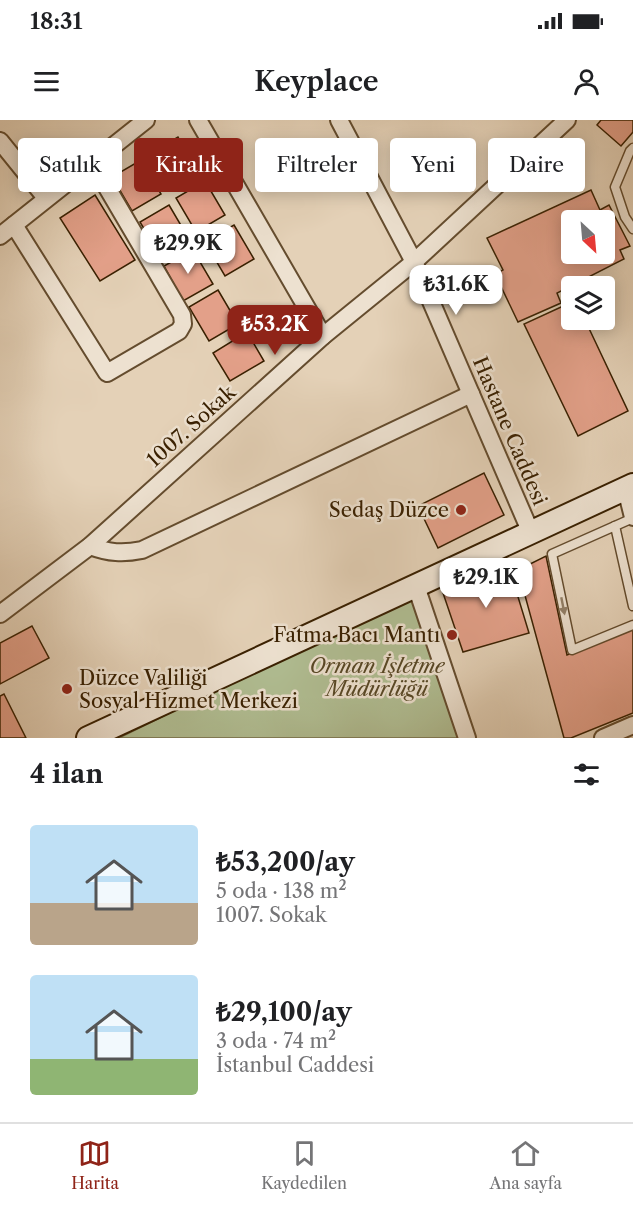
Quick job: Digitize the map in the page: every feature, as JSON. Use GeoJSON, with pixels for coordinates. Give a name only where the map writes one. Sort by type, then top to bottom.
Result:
{"type":"FeatureCollection","features":[{"type":"Feature","properties":{"kind":"main road"},"geometry":{"type":"LineString","coordinates":[[88,738],[629,487]]}},
{"type":"Feature","properties":{"kind":"street"},"geometry":{"type":"LineString","coordinates":[[122,139],[146,120]]}},
{"type":"Feature","properties":{"kind":"street"},"geometry":{"type":"LineString","coordinates":[[198,120],[323,336]]}},
{"type":"Feature","properties":{"kind":"street","name":"Hastane Caddesi"},"geometry":{"type":"LineString","coordinates":[[339,120],[414,262],[531,533]]}},
{"type":"Feature","properties":{"kind":"street","name":"1007. Sokak"},"geometry":{"type":"LineString","coordinates":[[0,614],[90,546],[323,336],[414,262],[567,120]]}},
{"type":"Feature","properties":{"kind":"street"},"geometry":{"type":"LineString","coordinates":[[2,145],[46,198]]}},
{"type":"Feature","properties":{"kind":"street"},"geometry":{"type":"LineString","coordinates":[[0,236],[54,192]]}},
{"type":"Feature","properties":{"kind":"street"},"geometry":{"type":"LineString","coordinates":[[14,225],[107,373],[179,330],[183,324],[182,315],[110,192]]}},
{"type":"Feature","properties":{"kind":"street"},"geometry":{"type":"LineString","coordinates":[[90,546],[117,554],[142,550],[471,394]]}},
{"type":"Feature","properties":{"kind":"street"},"geometry":{"type":"LineString","coordinates":[[629,487],[633,517]]}},
{"type":"Feature","properties":{"kind":"street"},"geometry":{"type":"LineString","coordinates":[[416,586],[467,738]]}},
{"type":"Feature","properties":{"kind":"street"},"geometry":{"type":"LineString","coordinates":[[603,738],[633,725]]}},
{"type":"Feature","properties":{"kind":"lane"},"geometry":{"type":"LineString","coordinates":[[633,148],[615,187],[625,217],[633,228]]}},
{"type":"Feature","properties":{"kind":"lane"},"geometry":{"type":"LineString","coordinates":[[633,517],[552,554],[572,650],[633,625]]}},
{"type":"Feature","properties":{"kind":"lane"},"geometry":{"type":"LineString","coordinates":[[615,526],[633,606]]}},
{"type":"Feature","properties":{"kind":"green space","name":"Orman İşletme Müdürlüğü"},"geometry":{"type":"Polygon","coordinates":[[[412,594],[461,738],[119,738],[412,594]]]}},
{"type":"Feature","properties":{"kind":"building"},"geometry":{"type":"Polygon","coordinates":[[[601,120],[633,120],[633,132],[621,146],[597,125],[601,120]]]}},
{"type":"Feature","properties":{"kind":"building"},"geometry":{"type":"Polygon","coordinates":[[[134,164],[134,192],[160,192],[161,194],[132,211],[121,192],[122,171],[134,164]]]}},
{"type":"Feature","properties":{"kind":"building"},"geometry":{"type":"Polygon","coordinates":[[[591,190],[600,210],[561,210],[561,264],[614,264],[590,276],[561,276],[561,291],[557,293],[561,303],[518,322],[495,274],[503,270],[487,238],[591,190]]]}},
{"type":"Feature","properties":{"kind":"building"},"geometry":{"type":"Polygon","coordinates":[[[186,192],[211,192],[225,215],[196,232],[176,198],[186,192]]]}},
{"type":"Feature","properties":{"kind":"building"},"geometry":{"type":"Polygon","coordinates":[[[95,195],[135,260],[100,281],[60,218],[95,195]]]}},
{"type":"Feature","properties":{"kind":"building"},"geometry":{"type":"Polygon","coordinates":[[[169,205],[189,239],[160,256],[140,222],[169,205]]]}},
{"type":"Feature","properties":{"kind":"building"},"geometry":{"type":"Polygon","coordinates":[[[609,205],[612,210],[600,210],[609,205]]]}},
{"type":"Feature","properties":{"kind":"building"},"geometry":{"type":"Polygon","coordinates":[[[615,217],[630,246],[620,250],[624,259],[615,264],[615,217]]]}},
{"type":"Feature","properties":{"kind":"building"},"geometry":{"type":"Polygon","coordinates":[[[234,225],[254,259],[225,276],[205,242],[234,225]]]}},
{"type":"Feature","properties":{"kind":"building"},"geometry":{"type":"Polygon","coordinates":[[[193,250],[213,284],[183,301],[164,266],[193,250]]]}},
{"type":"Feature","properties":{"kind":"building"},"geometry":{"type":"Polygon","coordinates":[[[218,290],[238,324],[209,341],[189,307],[218,290]]]}},
{"type":"Feature","properties":{"kind":"building"},"geometry":{"type":"Polygon","coordinates":[[[561,307],[561,330],[590,330],[628,411],[578,436],[524,324],[561,307]]]}},
{"type":"Feature","properties":{"kind":"building"},"geometry":{"type":"Polygon","coordinates":[[[247,332],[264,361],[230,381],[213,353],[247,332]]]}},
{"type":"Feature","properties":{"kind":"building","name":"Sedaş Düzce"},"geometry":{"type":"Polygon","coordinates":[[[484,473],[504,515],[438,548],[418,506],[484,473]]]}},
{"type":"Feature","properties":{"kind":"building"},"geometry":{"type":"Polygon","coordinates":[[[546,556],[567,655],[633,629],[633,713],[571,738],[564,738],[518,570],[546,556]]]}},
{"type":"Feature","properties":{"kind":"building"},"geometry":{"type":"Polygon","coordinates":[[[508,564],[529,633],[463,652],[442,590],[508,564]]]}},
{"type":"Feature","properties":{"kind":"building"},"geometry":{"type":"Polygon","coordinates":[[[32,626],[49,658],[0,684],[0,643],[32,626]]]}},
{"type":"Feature","properties":{"kind":"building"},"geometry":{"type":"Polygon","coordinates":[[[4,694],[26,738],[0,738],[0,696],[4,694]]]}},
{"type":"Feature","properties":{"kind":"place","name":"Sedaş Düzce"},"geometry":{"type":"Point","coordinates":[461,510]}},
{"type":"Feature","properties":{"kind":"place","name":"Fatma Bacı Mantı"},"geometry":{"type":"Point","coordinates":[452,635]}},
{"type":"Feature","properties":{"kind":"place","name":"Düzce Valiliği Sosyal Hizmet Merkezi"},"geometry":{"type":"Point","coordinates":[67,689]}}]}
